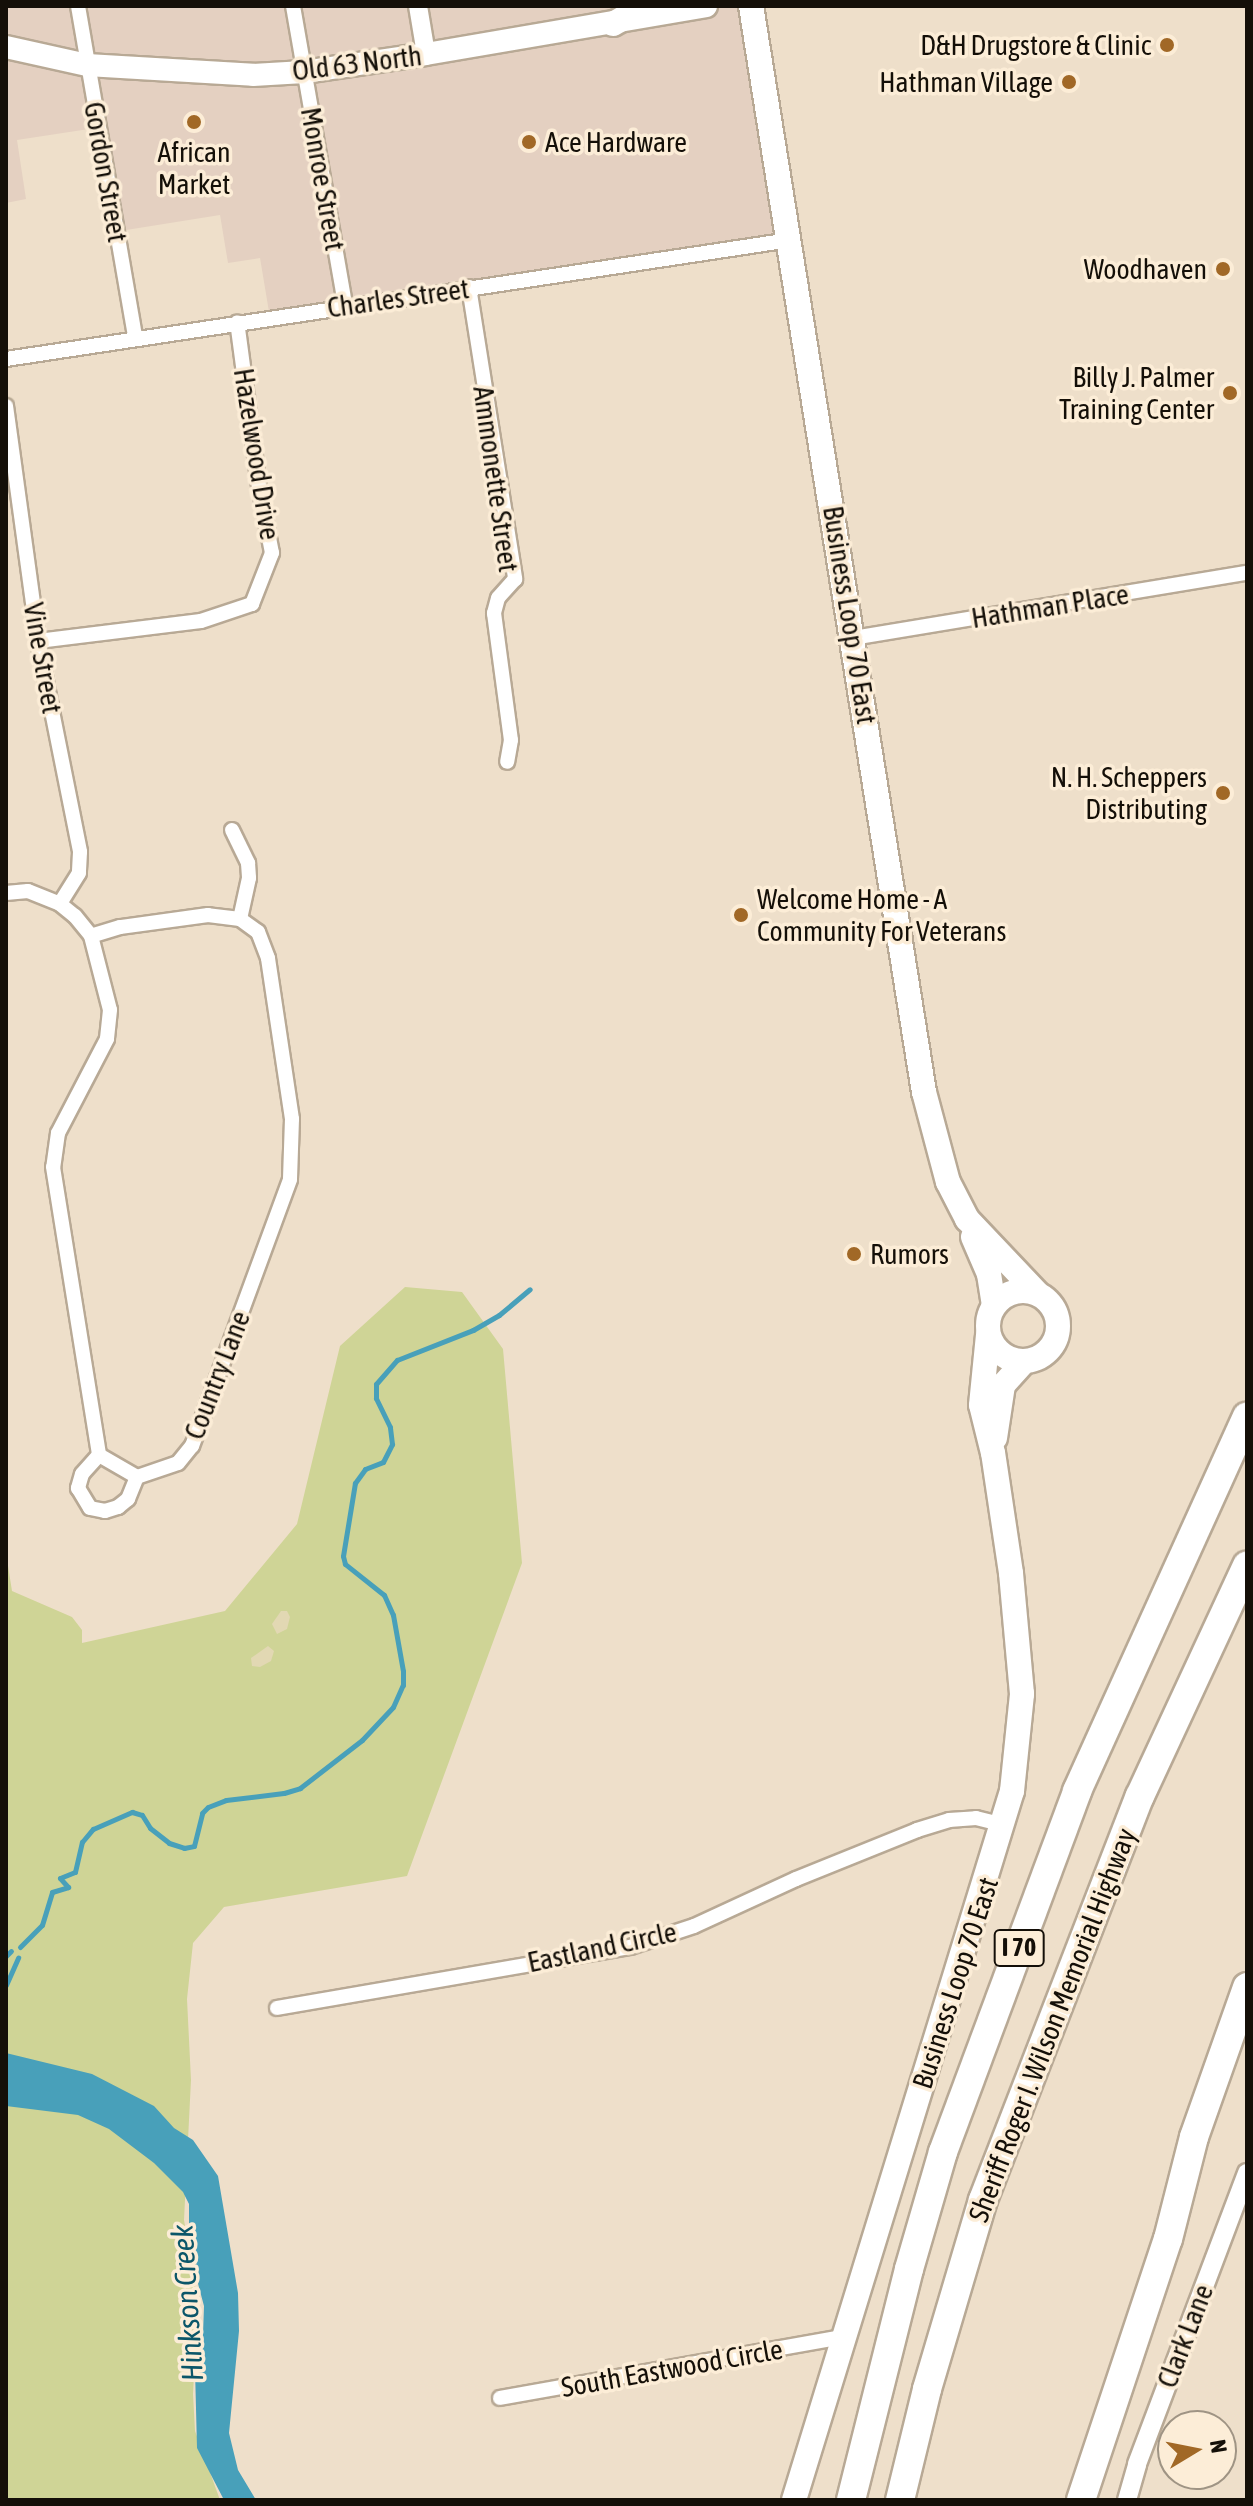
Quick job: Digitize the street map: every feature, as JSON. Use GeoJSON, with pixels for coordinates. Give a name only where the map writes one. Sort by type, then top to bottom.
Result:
{"type":"FeatureCollection","features":[{"type":"Feature","properties":{"kind":"highway","name":"Sheriff Roger I. Wilson Memorial Highway"},"geometry":{"type":"LineString","coordinates":[[851,2500],[909,2269],[943,2152],[1077,1791],[1247,1417]]}},
{"type":"Feature","properties":{"kind":"highway","name":"Sheriff Roger I. Wilson Memorial Highway"},"geometry":{"type":"LineString","coordinates":[[900,2500],[927,2389],[983,2200],[1140,1796],[1247,1566]]}},
{"type":"Feature","properties":{"kind":"highway"},"geometry":{"type":"LineString","coordinates":[[1081,2500],[1168,2239],[1194,2137],[1247,1987]]}},
{"type":"Feature","properties":{"kind":"main road"},"geometry":{"type":"LineString","coordinates":[[613,24],[644,6]]}},
{"type":"Feature","properties":{"kind":"main road","name":"Old 63 North"},"geometry":{"type":"LineString","coordinates":[[6,47],[87,65],[195,74],[304,72],[613,24],[706,6]]}},
{"type":"Feature","properties":{"kind":"main road","name":"Business Loop 70 East"},"geometry":{"type":"LineString","coordinates":[[751,6],[924,1092],[948,1182],[989,1274],[994,1304]]}},
{"type":"Feature","properties":{"kind":"main road","name":"Business Loop 70 East"},"geometry":{"type":"LineString","coordinates":[[967,1219],[1037,1293]]}},
{"type":"Feature","properties":{"kind":"main road"},"geometry":{"type":"LineString","coordinates":[[1021,1290],[1037,1293],[1050,1302],[1057,1317],[1058,1333],[1052,1347],[1039,1358],[1024,1362],[1008,1359],[996,1349],[988,1335],[988,1319],[994,1304],[1006,1294],[1021,1290]]}},
{"type":"Feature","properties":{"kind":"main road","name":"Business Loop 70 East"},"geometry":{"type":"LineString","coordinates":[[794,2500],[1005,1825],[1019,1747],[1022,1694],[1011,1573],[993,1453],[981,1405],[988,1335]]}},
{"type":"Feature","properties":{"kind":"main road","name":"Business Loop 70 East"},"geometry":{"type":"LineString","coordinates":[[993,1453],[1003,1385],[1024,1362]]}},
{"type":"Feature","properties":{"kind":"street","name":"Gordon Street"},"geometry":{"type":"LineString","coordinates":[[78,6],[135,337]]}},
{"type":"Feature","properties":{"kind":"street","name":"Monroe Street"},"geometry":{"type":"LineString","coordinates":[[293,6],[345,305]]}},
{"type":"Feature","properties":{"kind":"street"},"geometry":{"type":"LineString","coordinates":[[418,6],[426,54]]}},
{"type":"Feature","properties":{"kind":"street","name":"Charles Street"},"geometry":{"type":"LineString","coordinates":[[6,359],[345,305],[790,240]]}},
{"type":"Feature","properties":{"kind":"street","name":"Ammonette Street"},"geometry":{"type":"LineString","coordinates":[[469,287],[515,579],[498,598],[494,613],[511,740],[507,762]]}},
{"type":"Feature","properties":{"kind":"street","name":"Hazelwood Drive"},"geometry":{"type":"LineString","coordinates":[[38,641],[201,621],[252,604],[272,553],[259,486],[237,322]]}},
{"type":"Feature","properties":{"kind":"street","name":"Vine Street"},"geometry":{"type":"LineString","coordinates":[[6,406],[38,641],[80,852],[79,873],[60,904]]}},
{"type":"Feature","properties":{"kind":"street","name":"Hathman Place"},"geometry":{"type":"LineString","coordinates":[[853,638],[1247,573]]}},
{"type":"Feature","properties":{"kind":"street"},"geometry":{"type":"LineString","coordinates":[[91,936],[120,927],[208,915],[240,919],[249,878],[248,863],[232,830]]}},
{"type":"Feature","properties":{"kind":"street"},"geometry":{"type":"LineString","coordinates":[[6,893],[28,891],[60,904],[91,936],[110,1010],[107,1039],[58,1133],[53,1167],[99,1455]]}},
{"type":"Feature","properties":{"kind":"street","name":"Country Lane"},"geometry":{"type":"LineString","coordinates":[[137,1477],[178,1463],[192,1446],[290,1179],[292,1119],[268,958],[258,932],[240,919]]}},
{"type":"Feature","properties":{"kind":"street"},"geometry":{"type":"LineString","coordinates":[[99,1455],[137,1477],[128,1499],[118,1507],[105,1511],[90,1508],[78,1488],[82,1474],[99,1455]]}},
{"type":"Feature","properties":{"kind":"street","name":"Eastland Circle"},"geometry":{"type":"LineString","coordinates":[[277,2008],[630,1947],[694,1926],[796,1879],[928,1827],[976,1818],[1005,1825]]}},
{"type":"Feature","properties":{"kind":"street","name":"Clark Lane"},"geometry":{"type":"LineString","coordinates":[[1127,2500],[1163,2393],[1241,2204],[1247,2173]]}},
{"type":"Feature","properties":{"kind":"street","name":"South Eastwood Circle"},"geometry":{"type":"LineString","coordinates":[[500,2398],[843,2337]]}},
{"type":"Feature","properties":{"kind":"shaded area"},"geometry":{"type":"Polygon","coordinates":[[[6,6],[749,6],[787,237],[269,312],[260,258],[228,263],[220,215],[120,231],[102,127],[17,140],[26,199],[6,203],[6,6]]]}},
{"type":"Feature","properties":{"kind":"green space"},"geometry":{"type":"Polygon","coordinates":[[[405,1287],[462,1292],[503,1349],[522,1563],[407,1876],[224,1907],[193,1943],[187,1999],[191,2080],[184,2220],[198,2301],[193,2394],[195,2431],[220,2500],[6,2500],[6,1553],[12,1591],[72,1617],[82,1630],[82,1643],[225,1611],[297,1524],[340,1346],[405,1287]]]}},
{"type":"Feature","properties":{"kind":"sand"},"geometry":{"type":"Polygon","coordinates":[[[281,1611],[287,1611],[290,1617],[287,1629],[277,1634],[272,1624],[281,1611]]]}},
{"type":"Feature","properties":{"kind":"sand"},"geometry":{"type":"Polygon","coordinates":[[[268,1646],[274,1651],[271,1661],[260,1667],[252,1666],[251,1658],[268,1646]]]}},
{"type":"Feature","properties":{"kind":"water"},"geometry":{"type":"Polygon","coordinates":[[[6,2053],[92,2074],[154,2106],[174,2128],[193,2140],[218,2176],[238,2293],[239,2331],[229,2433],[238,2470],[256,2500],[224,2500],[197,2448],[195,2369],[203,2335],[204,2306],[189,2250],[189,2204],[183,2192],[154,2163],[109,2129],[78,2115],[6,2106],[6,2053]]]}},
{"type":"Feature","properties":{"kind":"waterway"},"geometry":{"type":"LineString","coordinates":[[20,1947],[42,1925],[52,1892],[68,1887],[60,1878],[75,1872],[82,1842],[93,1829],[132,1812],[142,1815],[150,1828],[169,1843],[184,1848],[194,1846],[202,1813],[208,1807],[226,1800],[300,1788],[362,1740],[393,1707],[403,1685],[393,1615],[384,1595],[345,1564],[343,1556],[355,1483],[365,1469],[383,1462],[392,1444],[390,1427],[376,1398],[376,1384],[397,1360],[473,1330],[499,1315],[530,1289]]}},
{"type":"Feature","properties":{"kind":"waterway"},"geometry":{"type":"LineString","coordinates":[[6,1956],[11,1951]]}},
{"type":"Feature","properties":{"kind":"waterway"},"geometry":{"type":"LineString","coordinates":[[6,1985],[18,1958]]}},
{"type":"Feature","properties":{"kind":"place","name":"D&H Drugstore & Clinic"},"geometry":{"type":"Point","coordinates":[1167,45]}},
{"type":"Feature","properties":{"kind":"place","name":"Hathman Village"},"geometry":{"type":"Point","coordinates":[1069,82]}},
{"type":"Feature","properties":{"kind":"place","name":"African Market"},"geometry":{"type":"Point","coordinates":[194,122]}},
{"type":"Feature","properties":{"kind":"place","name":"Ace Hardware"},"geometry":{"type":"Point","coordinates":[529,142]}},
{"type":"Feature","properties":{"kind":"place","name":"Woodhaven"},"geometry":{"type":"Point","coordinates":[1223,269]}},
{"type":"Feature","properties":{"kind":"place","name":"Billy J. Palmer Training Center"},"geometry":{"type":"Point","coordinates":[1230,393]}},
{"type":"Feature","properties":{"kind":"place","name":"N. H. Scheppers Distributing"},"geometry":{"type":"Point","coordinates":[1223,793]}},
{"type":"Feature","properties":{"kind":"place","name":"Welcome Home - A Community For Veterans"},"geometry":{"type":"Point","coordinates":[741,915]}},
{"type":"Feature","properties":{"kind":"place","name":"Rumors"},"geometry":{"type":"Point","coordinates":[854,1254]}},
{"type":"Feature","properties":{"kind":"water label","name":"Hinkson Creek"},"geometry":{"type":"Point","coordinates":[187,2303]}}]}
